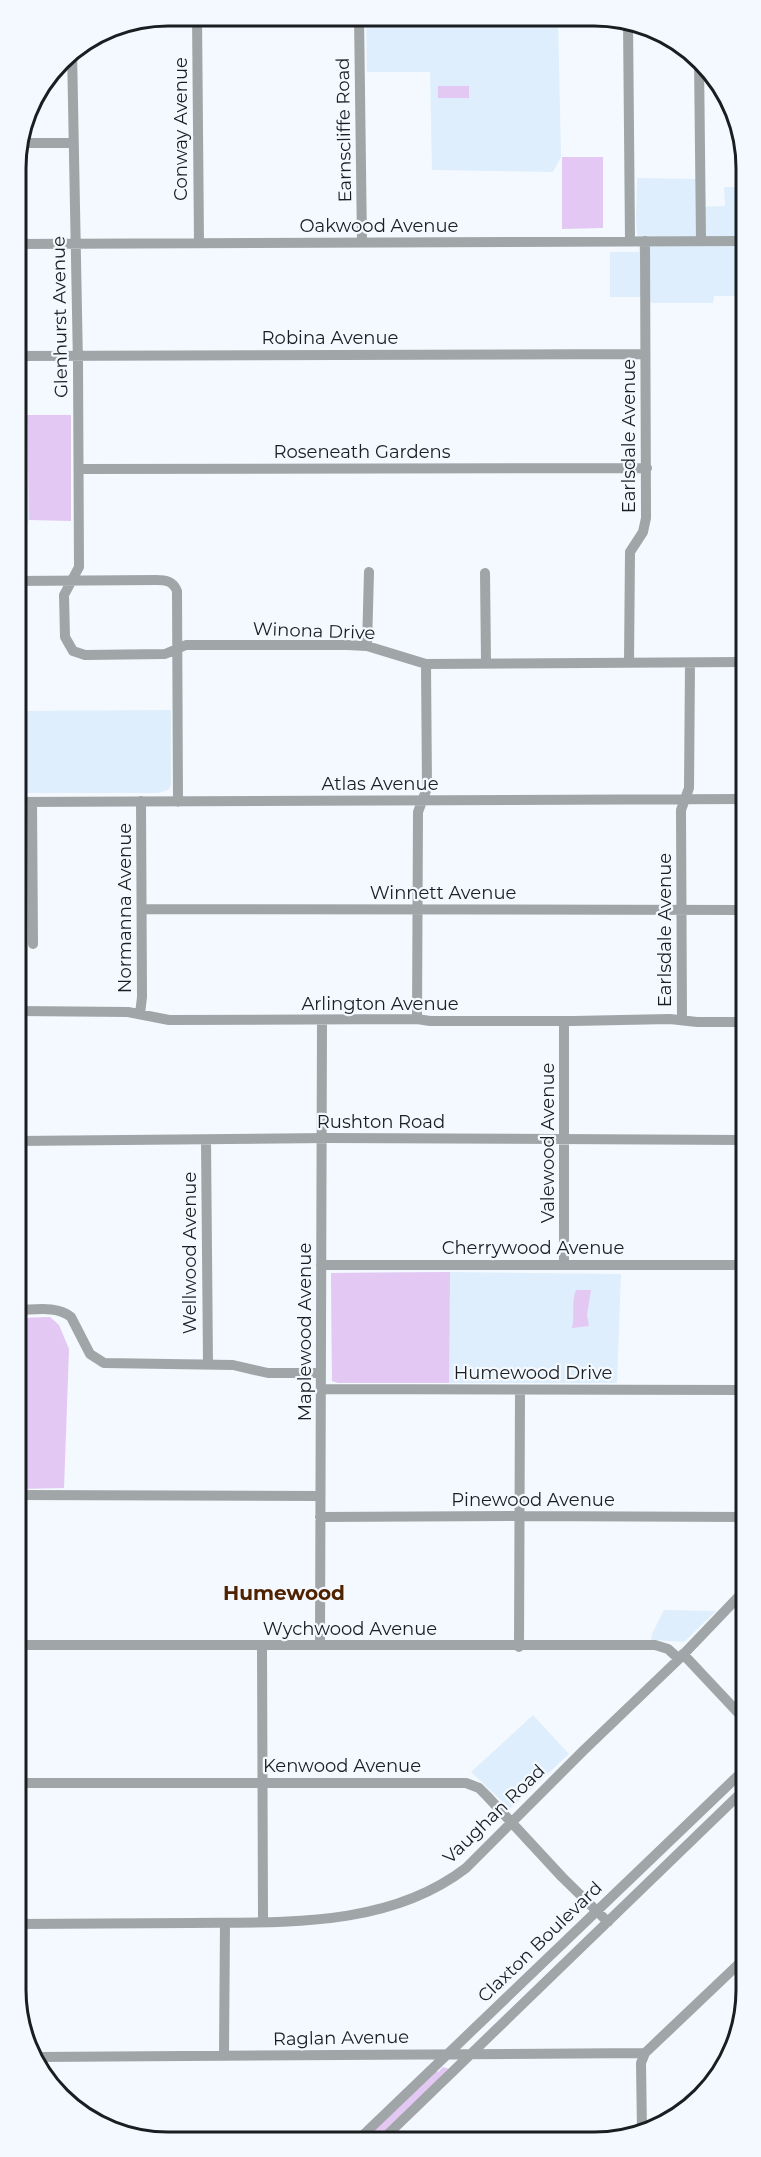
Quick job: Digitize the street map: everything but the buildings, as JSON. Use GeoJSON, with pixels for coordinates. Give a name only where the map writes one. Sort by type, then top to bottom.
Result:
{"type":"FeatureCollection","features":[{"type":"Feature","properties":{"kind":"street","name":"Conway Avenue"},"geometry":{"type":"LineString","coordinates":[[197,26],[199,243]]}},
{"type":"Feature","properties":{"kind":"street","name":"Earnscliffe Road"},"geometry":{"type":"LineString","coordinates":[[358,26],[362,243]]}},
{"type":"Feature","properties":{"kind":"street"},"geometry":{"type":"LineString","coordinates":[[628,30],[630,240]]}},
{"type":"Feature","properties":{"kind":"street","name":"Glenhurst Avenue"},"geometry":{"type":"LineString","coordinates":[[72,63],[78,355],[79,567],[72,581]]}},
{"type":"Feature","properties":{"kind":"street"},"geometry":{"type":"LineString","coordinates":[[699,73],[701,241]]}},
{"type":"Feature","properties":{"kind":"street"},"geometry":{"type":"LineString","coordinates":[[28,143],[72,143]]}},
{"type":"Feature","properties":{"kind":"street","name":"Earlsdale Avenue"},"geometry":{"type":"LineString","coordinates":[[629,662],[630,552],[643,532],[645,522],[645,241]]}},
{"type":"Feature","properties":{"kind":"street","name":"Oakwood Avenue"},"geometry":{"type":"LineString","coordinates":[[26,244],[736,241]]}},
{"type":"Feature","properties":{"kind":"street","name":"Robina Avenue"},"geometry":{"type":"LineString","coordinates":[[26,356],[645,354]]}},
{"type":"Feature","properties":{"kind":"street","name":"Roseneath Gardens"},"geometry":{"type":"LineString","coordinates":[[78,469],[646,468]]}},
{"type":"Feature","properties":{"kind":"street"},"geometry":{"type":"LineString","coordinates":[[367,646],[369,572]]}},
{"type":"Feature","properties":{"kind":"street"},"geometry":{"type":"LineString","coordinates":[[485,573],[486,662]]}},
{"type":"Feature","properties":{"kind":"street"},"geometry":{"type":"LineString","coordinates":[[26,581],[169,581],[177,591],[178,802]]}},
{"type":"Feature","properties":{"kind":"street","name":"Winona Drive"},"geometry":{"type":"LineString","coordinates":[[72,581],[64,595],[65,637],[70,648],[85,655],[165,654],[186,645],[367,646],[426,663],[736,662]]}},
{"type":"Feature","properties":{"kind":"street"},"geometry":{"type":"LineString","coordinates":[[417,1019],[418,812],[427,788],[426,663]]}},
{"type":"Feature","properties":{"kind":"street","name":"Earlsdale Avenue"},"geometry":{"type":"LineString","coordinates":[[682,1019],[681,810],[689,788],[690,663]]}},
{"type":"Feature","properties":{"kind":"street","name":"Atlas Avenue"},"geometry":{"type":"LineString","coordinates":[[26,802],[736,799]]}},
{"type":"Feature","properties":{"kind":"street","name":"Normanna Avenue"},"geometry":{"type":"LineString","coordinates":[[140,1014],[142,997],[141,801]]}},
{"type":"Feature","properties":{"kind":"street"},"geometry":{"type":"LineString","coordinates":[[32,802],[33,944]]}},
{"type":"Feature","properties":{"kind":"street","name":"Winnett Avenue"},"geometry":{"type":"LineString","coordinates":[[142,909],[736,910]]}},
{"type":"Feature","properties":{"kind":"street","name":"Arlington Avenue"},"geometry":{"type":"LineString","coordinates":[[26,1011],[105,1011],[140,1014],[169,1020],[682,1019],[697,1022],[736,1022]]}},
{"type":"Feature","properties":{"kind":"street","name":"Maplewood Avenue"},"geometry":{"type":"LineString","coordinates":[[320,1645],[322,1020]]}},
{"type":"Feature","properties":{"kind":"street","name":"Valewood Avenue"},"geometry":{"type":"LineString","coordinates":[[564,1021],[566,1139],[564,1264]]}},
{"type":"Feature","properties":{"kind":"street","name":"Rushton Road"},"geometry":{"type":"LineString","coordinates":[[26,1141],[206,1141],[322,1138],[735,1140]]}},
{"type":"Feature","properties":{"kind":"street","name":"Wellwood Avenue"},"geometry":{"type":"LineString","coordinates":[[206,1141],[208,1364]]}},
{"type":"Feature","properties":{"kind":"street","name":"Cherrywood Avenue"},"geometry":{"type":"LineString","coordinates":[[321,1265],[735,1265]]}},
{"type":"Feature","properties":{"kind":"street"},"geometry":{"type":"LineString","coordinates":[[26,1310],[65,1312],[71,1317],[90,1354],[104,1363],[237,1365],[268,1373],[321,1373]]}},
{"type":"Feature","properties":{"kind":"street","name":"Humewood Drive"},"geometry":{"type":"LineString","coordinates":[[321,1389],[735,1390]]}},
{"type":"Feature","properties":{"kind":"street"},"geometry":{"type":"LineString","coordinates":[[519,1647],[520,1390]]}},
{"type":"Feature","properties":{"kind":"street"},"geometry":{"type":"LineString","coordinates":[[26,1495],[320,1496]]}},
{"type":"Feature","properties":{"kind":"street","name":"Pinewood Avenue"},"geometry":{"type":"LineString","coordinates":[[320,1517],[735,1518]]}},
{"type":"Feature","properties":{"kind":"street","name":"Vaughan Road"},"geometry":{"type":"LineString","coordinates":[[26,1924],[225,1923],[352,1916],[381,1909],[424,1893],[450,1880],[466,1868],[735,1600]]}},
{"type":"Feature","properties":{"kind":"street"},"geometry":{"type":"LineString","coordinates":[[262,1645],[263,1922]]}},
{"type":"Feature","properties":{"kind":"street","name":"Wychwood Avenue"},"geometry":{"type":"LineString","coordinates":[[26,1646],[655,1645],[681,1656],[735,1710]]}},
{"type":"Feature","properties":{"kind":"street","name":"Claxton Boulevard"},"geometry":{"type":"LineString","coordinates":[[366,2132],[735,1778]]}},
{"type":"Feature","properties":{"kind":"street","name":"Kenwood Avenue"},"geometry":{"type":"LineString","coordinates":[[26,1782],[466,1783],[479,1788],[562,1877],[608,1922]]}},
{"type":"Feature","properties":{"kind":"street","name":"Claxton Boulevard"},"geometry":{"type":"LineString","coordinates":[[391,2132],[735,1799]]}},
{"type":"Feature","properties":{"kind":"street"},"geometry":{"type":"LineString","coordinates":[[224,2056],[225,1923]]}},
{"type":"Feature","properties":{"kind":"street"},"geometry":{"type":"LineString","coordinates":[[642,2123],[641,2063],[645,2053],[735,1967]]}},
{"type":"Feature","properties":{"kind":"street","name":"Raglan Avenue"},"geometry":{"type":"LineString","coordinates":[[43,2057],[645,2053]]}},
{"type":"Feature","properties":{"kind":"shaded area"},"geometry":{"type":"Polygon","coordinates":[[[366,26],[558,26],[561,157],[553,172],[432,170],[430,72],[367,72],[366,26]]]}},
{"type":"Feature","properties":{"kind":"shaded area"},"geometry":{"type":"Polygon","coordinates":[[[438,86],[469,86],[469,98],[438,98],[438,86]]]}},
{"type":"Feature","properties":{"kind":"shaded area"},"geometry":{"type":"Polygon","coordinates":[[[562,157],[603,157],[603,228],[562,229],[562,157]]]}},
{"type":"Feature","properties":{"kind":"shaded area"},"geometry":{"type":"Polygon","coordinates":[[[637,178],[698,179],[699,207],[725,206],[724,187],[736,187],[736,296],[714,296],[713,303],[653,303],[639,297],[610,297],[610,252],[639,252],[636,222],[637,178]]]}},
{"type":"Feature","properties":{"kind":"shaded area"},"geometry":{"type":"Polygon","coordinates":[[[27,415],[71,415],[71,521],[29,520],[27,415]]]}},
{"type":"Feature","properties":{"kind":"shaded area"},"geometry":{"type":"Polygon","coordinates":[[[26,419],[27,419],[29,520],[26,528],[26,419]]]}},
{"type":"Feature","properties":{"kind":"shaded area"},"geometry":{"type":"Polygon","coordinates":[[[171,710],[171,786],[168,790],[158,793],[26,793],[26,711],[171,710]]]}},
{"type":"Feature","properties":{"kind":"shaded area"},"geometry":{"type":"Polygon","coordinates":[[[450,1272],[449,1383],[338,1383],[332,1381],[331,1273],[450,1272]]]}},
{"type":"Feature","properties":{"kind":"shaded area"},"geometry":{"type":"Polygon","coordinates":[[[331,1273],[621,1274],[617,1383],[338,1383],[332,1381],[331,1273]]]}},
{"type":"Feature","properties":{"kind":"shaded area"},"geometry":{"type":"Polygon","coordinates":[[[576,1290],[591,1290],[587,1315],[589,1326],[572,1328],[576,1290]]]}},
{"type":"Feature","properties":{"kind":"shaded area"},"geometry":{"type":"Polygon","coordinates":[[[50,1317],[59,1325],[69,1349],[64,1488],[26,1489],[26,1318],[50,1317]]]}},
{"type":"Feature","properties":{"kind":"shaded area"},"geometry":{"type":"Polygon","coordinates":[[[664,1610],[716,1611],[684,1642],[651,1640],[664,1610]]]}},
{"type":"Feature","properties":{"kind":"shaded area"},"geometry":{"type":"Polygon","coordinates":[[[533,1715],[569,1754],[510,1809],[471,1772],[533,1715]]]}},
{"type":"Feature","properties":{"kind":"shaded area"},"geometry":{"type":"Polygon","coordinates":[[[443,2067],[449,2069],[383,2132],[372,2132],[436,2070],[438,2072],[443,2067]]]}},
{"type":"Feature","properties":{"kind":"district","name":"Humewood"},"geometry":{"type":"Point","coordinates":[284,1593]}}]}
